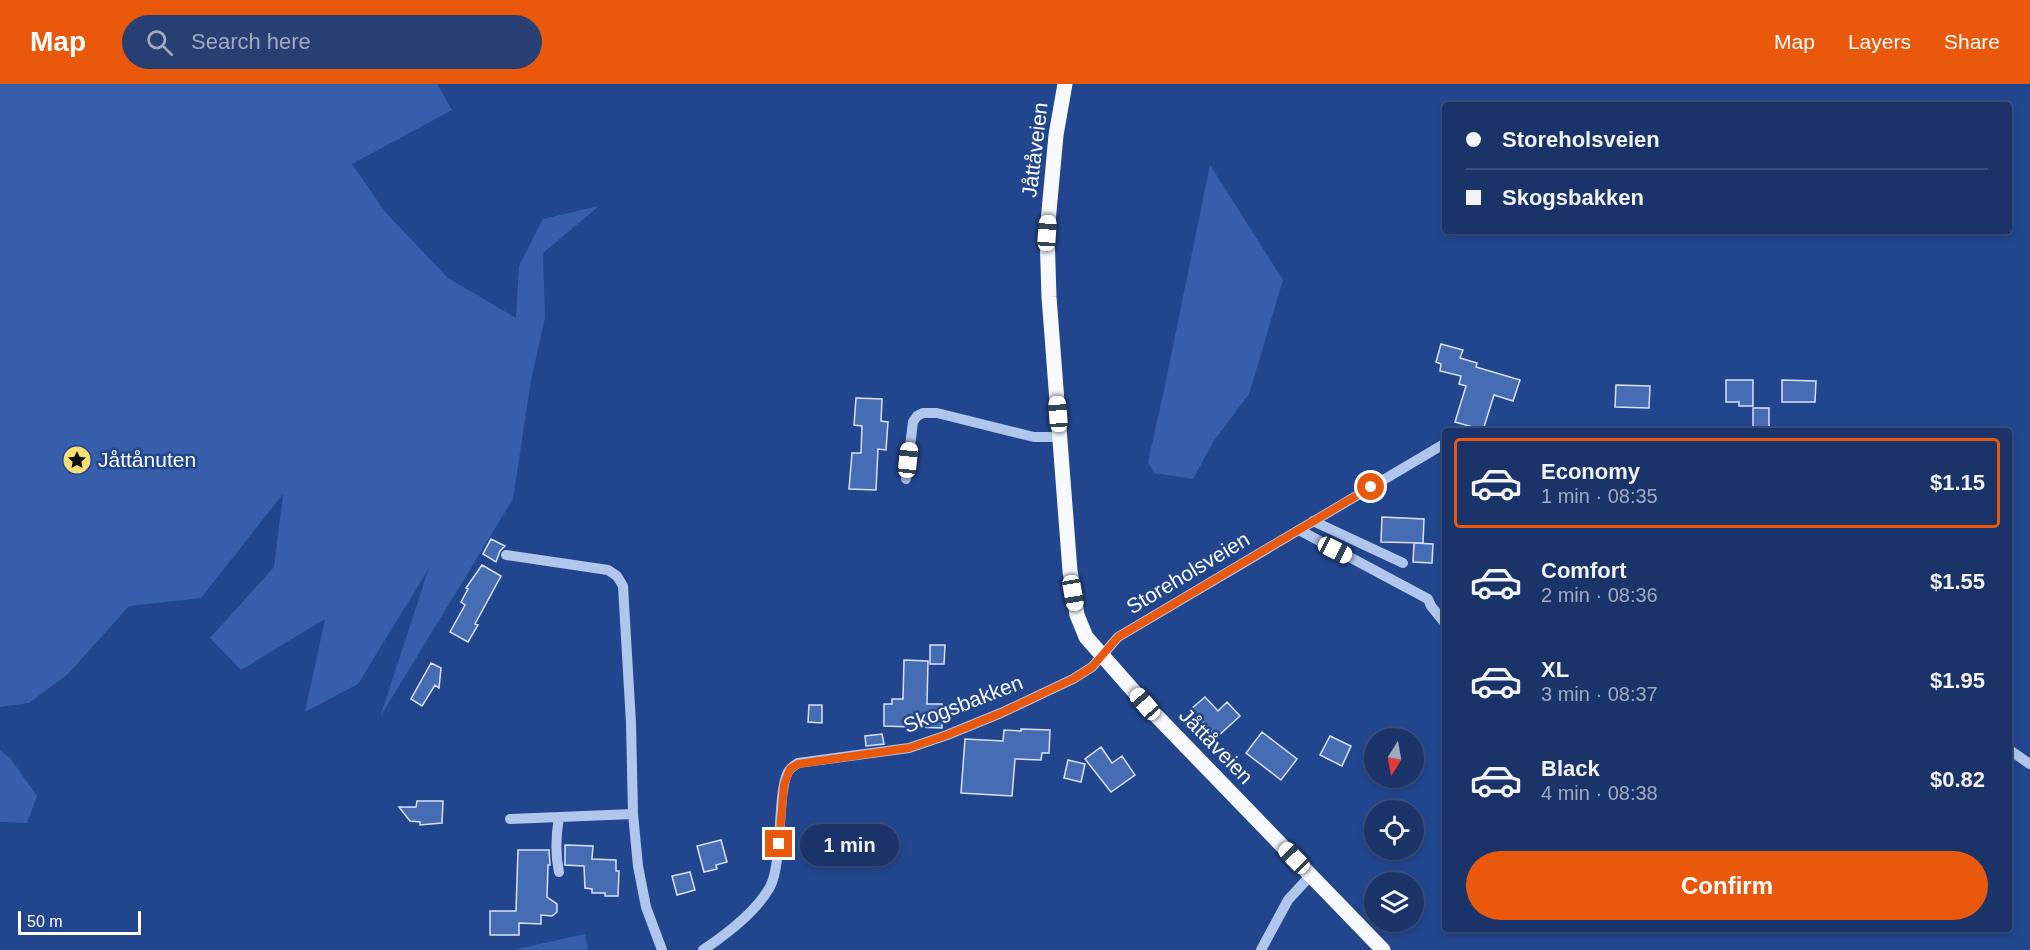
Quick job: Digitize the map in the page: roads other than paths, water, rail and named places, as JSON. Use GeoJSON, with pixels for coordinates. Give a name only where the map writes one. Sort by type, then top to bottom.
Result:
{"type":"FeatureCollection","features":[{"type":"Feature","properties":{"kind":"main road","name":"Jåttåveien"},"geometry":{"type":"LineString","coordinates":[[1065,84],[1056,135],[1047,233],[1049,297],[1070,571],[1077,615],[1086,637],[1145,704],[1383,950]]}},
{"type":"Feature","properties":{"kind":"street"},"geometry":{"type":"LineString","coordinates":[[906,479],[914,422],[923,413],[947,415],[1034,437],[1060,437]]}},
{"type":"Feature","properties":{"kind":"street","name":"Storeholsveien"},"geometry":{"type":"LineString","coordinates":[[1102,655],[1118,637],[1442,445]]}},
{"type":"Feature","properties":{"kind":"street"},"geometry":{"type":"LineString","coordinates":[[1313,521],[1402,563]]}},
{"type":"Feature","properties":{"kind":"street"},"geometry":{"type":"LineString","coordinates":[[1299,530],[1428,599],[1442,620]]}},
{"type":"Feature","properties":{"kind":"street"},"geometry":{"type":"LineString","coordinates":[[506,555],[608,570],[617,576],[623,586],[631,723],[633,814],[638,866],[646,907],[662,950]]}},
{"type":"Feature","properties":{"kind":"street","name":"Skogsbakken"},"geometry":{"type":"LineString","coordinates":[[703,950],[756,905],[771,885],[779,844],[784,785],[786,776],[793,767],[807,761],[909,748],[928,742],[1001,713],[1073,679],[1092,667],[1102,655]]}},
{"type":"Feature","properties":{"kind":"street"},"geometry":{"type":"LineString","coordinates":[[2012,752],[2030,764]]}},
{"type":"Feature","properties":{"kind":"street"},"geometry":{"type":"LineString","coordinates":[[510,819],[633,814]]}},
{"type":"Feature","properties":{"kind":"street"},"geometry":{"type":"LineString","coordinates":[[559,817],[557,830],[559,872]]}},
{"type":"Feature","properties":{"kind":"street"},"geometry":{"type":"LineString","coordinates":[[1261,950],[1288,900],[1311,875]]}},
{"type":"Feature","properties":{"kind":"place","name":"Jåttånuten"},"geometry":{"type":"Point","coordinates":[77,460]}}]}
